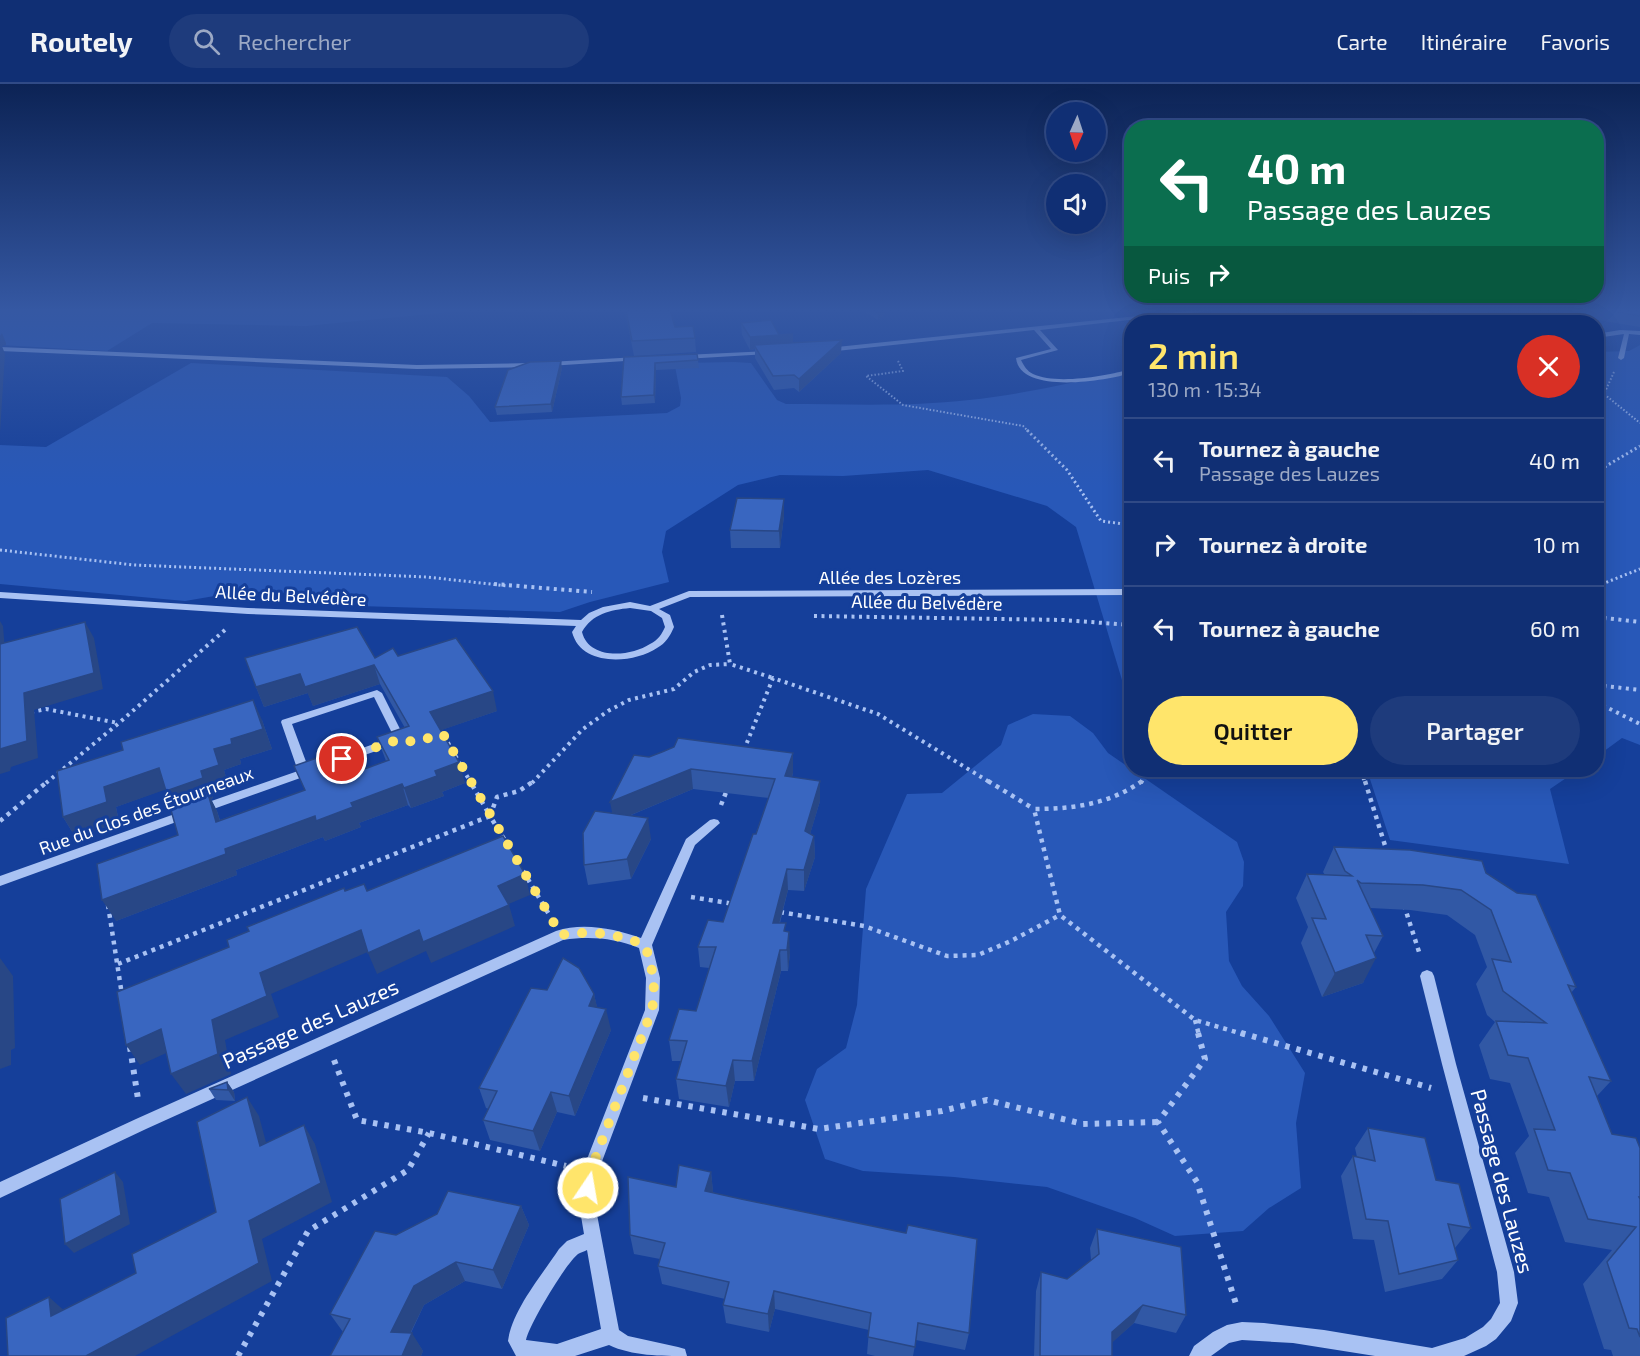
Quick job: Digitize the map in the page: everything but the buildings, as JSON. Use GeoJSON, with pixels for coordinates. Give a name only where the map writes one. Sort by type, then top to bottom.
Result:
{"type":"FeatureCollection","features":[{"type":"Feature","properties":{"kind":"street"},"geometry":{"type":"LineString","coordinates":[[1023,369],[1032,376],[1050,380],[1124,374]]}},
{"type":"Feature","properties":{"kind":"street","name":"Allée des Lozères"},"geometry":{"type":"LineString","coordinates":[[653,608],[689,594],[1124,592]]}},
{"type":"Feature","properties":{"kind":"street","name":"Allée du Belvédère"},"geometry":{"type":"LineString","coordinates":[[0,595],[248,611],[581,623]]}},
{"type":"Feature","properties":{"kind":"street"},"geometry":{"type":"LineString","coordinates":[[630,604],[653,608],[668,618],[670,624],[669,633],[664,641],[653,648],[640,653],[609,656],[584,648],[578,640],[581,623],[605,609],[630,604]]}},
{"type":"Feature","properties":{"kind":"street"},"geometry":{"type":"LineString","coordinates":[[304,772],[286,722],[377,693],[400,739]]}},
{"type":"Feature","properties":{"kind":"street","name":"Rue du Clos des Étourneaux"},"geometry":{"type":"LineString","coordinates":[[0,881],[400,739]]}},
{"type":"Feature","properties":{"kind":"street"},"geometry":{"type":"LineString","coordinates":[[678,1356],[624,1344],[610,1335],[587,1204],[590,1172],[652,1010],[656,990],[653,969],[645,945],[690,842],[714,823]]}},
{"type":"Feature","properties":{"kind":"street","name":"Passage des Lauzes"},"geometry":{"type":"LineString","coordinates":[[0,1190],[561,935],[604,932],[645,945]]}},
{"type":"Feature","properties":{"kind":"street","name":"Passage des Lauzes"},"geometry":{"type":"LineString","coordinates":[[1427,976],[1503,1260],[1509,1302],[1499,1324],[1473,1345],[1435,1356]]}},
{"type":"Feature","properties":{"kind":"street"},"geometry":{"type":"LineString","coordinates":[[594,1239],[573,1247],[565,1255],[527,1317],[518,1334],[517,1342],[521,1349],[557,1353],[610,1335]]}},
{"type":"Feature","properties":{"kind":"street"},"geometry":{"type":"LineString","coordinates":[[1198,1356],[1228,1334],[1245,1330],[1429,1356]]}},
{"type":"Feature","properties":{"kind":"path"},"geometry":{"type":"LineString","coordinates":[[902,369],[903,371],[866,376],[903,405],[1023,426],[1067,470],[1101,521],[1124,524]]}},
{"type":"Feature","properties":{"kind":"path"},"geometry":{"type":"LineString","coordinates":[[1616,369],[1604,394],[1640,423]]}},
{"type":"Feature","properties":{"kind":"path"},"geometry":{"type":"LineString","coordinates":[[1604,467],[1640,446]]}},
{"type":"Feature","properties":{"kind":"path"},"geometry":{"type":"LineString","coordinates":[[0,550],[134,565],[427,578],[557,591],[592,592],[605,609]]}},
{"type":"Feature","properties":{"kind":"path"},"geometry":{"type":"LineString","coordinates":[[1604,583],[1640,569]]}},
{"type":"Feature","properties":{"kind":"path"},"geometry":{"type":"LineString","coordinates":[[0,821],[119,723],[248,611]]}},
{"type":"Feature","properties":{"kind":"path"},"geometry":{"type":"LineString","coordinates":[[722,615],[730,664]]}},
{"type":"Feature","properties":{"kind":"path","name":"Allée du Belvédère"},"geometry":{"type":"LineString","coordinates":[[804,616],[1063,620],[1124,624]]}},
{"type":"Feature","properties":{"kind":"path"},"geometry":{"type":"LineString","coordinates":[[1604,618],[1640,622]]}},
{"type":"Feature","properties":{"kind":"path"},"geometry":{"type":"LineString","coordinates":[[118,964],[490,816],[497,797],[519,791],[533,782],[583,729],[608,711],[629,700],[674,689],[694,672],[710,666],[730,664],[878,714],[1034,809],[1070,808],[1113,798],[1142,782],[1144,777]]}},
{"type":"Feature","properties":{"kind":"path"},"geometry":{"type":"LineString","coordinates":[[740,761],[773,678]]}},
{"type":"Feature","properties":{"kind":"path"},"geometry":{"type":"LineString","coordinates":[[1604,686],[1640,690]]}},
{"type":"Feature","properties":{"kind":"path"},"geometry":{"type":"LineString","coordinates":[[1604,706],[1640,724]]}},
{"type":"Feature","properties":{"kind":"path"},"geometry":{"type":"LineString","coordinates":[[23,714],[46,708],[119,723]]}},
{"type":"Feature","properties":{"kind":"path"},"geometry":{"type":"LineString","coordinates":[[400,739],[414,742],[443,734],[508,846]]}},
{"type":"Feature","properties":{"kind":"path"},"geometry":{"type":"LineString","coordinates":[[1363,777],[1388,855]]}},
{"type":"Feature","properties":{"kind":"path"},"geometry":{"type":"LineString","coordinates":[[714,823],[731,781]]}},
{"type":"Feature","properties":{"kind":"path"},"geometry":{"type":"LineString","coordinates":[[1034,809],[1060,915],[1195,1020],[1458,1096]]}},
{"type":"Feature","properties":{"kind":"path"},"geometry":{"type":"LineString","coordinates":[[520,866],[561,935]]}},
{"type":"Feature","properties":{"kind":"path"},"geometry":{"type":"LineString","coordinates":[[105,893],[123,998]]}},
{"type":"Feature","properties":{"kind":"path"},"geometry":{"type":"LineString","coordinates":[[668,893],[737,905]]}},
{"type":"Feature","properties":{"kind":"path"},"geometry":{"type":"LineString","coordinates":[[1402,897],[1427,976]]}},
{"type":"Feature","properties":{"kind":"path"},"geometry":{"type":"LineString","coordinates":[[772,910],[864,926],[947,956],[978,955],[1011,942],[1060,915]]}},
{"type":"Feature","properties":{"kind":"path"},"geometry":{"type":"LineString","coordinates":[[1158,1122],[1205,1059],[1195,1020]]}},
{"type":"Feature","properties":{"kind":"path"},"geometry":{"type":"LineString","coordinates":[[326,1040],[357,1120],[429,1132],[590,1172]]}},
{"type":"Feature","properties":{"kind":"path"},"geometry":{"type":"LineString","coordinates":[[129,1044],[141,1124]]}},
{"type":"Feature","properties":{"kind":"path"},"geometry":{"type":"LineString","coordinates":[[619,1094],[819,1129],[942,1111],[987,1100],[1083,1124],[1158,1122]]}},
{"type":"Feature","properties":{"kind":"path"},"geometry":{"type":"LineString","coordinates":[[1158,1122],[1197,1182],[1245,1330]]}},
{"type":"Feature","properties":{"kind":"path"},"geometry":{"type":"LineString","coordinates":[[238,1356],[308,1231],[408,1170],[429,1132]]}},
{"type":"Feature","properties":{"kind":"shaded area"},"geometry":{"type":"Polygon","coordinates":[[[180,369],[307,369],[447,377],[469,396],[490,422],[667,413],[680,406],[681,398],[676,369],[755,369],[777,400],[786,404],[901,404],[969,400],[1051,387],[1124,371],[1124,687],[1076,527],[1047,506],[928,470],[843,476],[780,475],[738,485],[666,531],[662,552],[669,582],[560,612],[359,606],[316,594],[244,591],[185,601],[0,584],[0,445],[46,447],[180,369]]]}},
{"type":"Feature","properties":{"kind":"shaded area"},"geometry":{"type":"Polygon","coordinates":[[[1604,369],[1640,369],[1640,745],[1622,738],[1604,751],[1604,369]]]}},
{"type":"Feature","properties":{"kind":"shaded area"},"geometry":{"type":"Polygon","coordinates":[[[1033,714],[1070,716],[1093,733],[1108,753],[1124,764],[1124,777],[1143,777],[1237,842],[1244,862],[1243,886],[1226,912],[1229,961],[1242,986],[1269,1016],[1305,1073],[1296,1123],[1301,1188],[1269,1208],[1243,1231],[1175,1236],[1135,1218],[1047,1187],[954,1177],[863,1171],[825,1159],[805,1100],[817,1069],[846,1048],[857,1005],[866,889],[907,794],[942,793],[1001,745],[1008,725],[1033,714]]]}},
{"type":"Feature","properties":{"kind":"shaded area"},"geometry":{"type":"Polygon","coordinates":[[[1369,777],[1568,777],[1550,789],[1569,864],[1390,840],[1369,777]]]}},
{"type":"Feature","properties":{"kind":"route"},"geometry":{"type":"LineString","coordinates":[[342,759],[400,739],[414,742],[443,734],[561,935],[604,932],[626,937],[645,945],[653,969],[656,990],[652,1010],[590,1172],[588,1188]]}}]}
